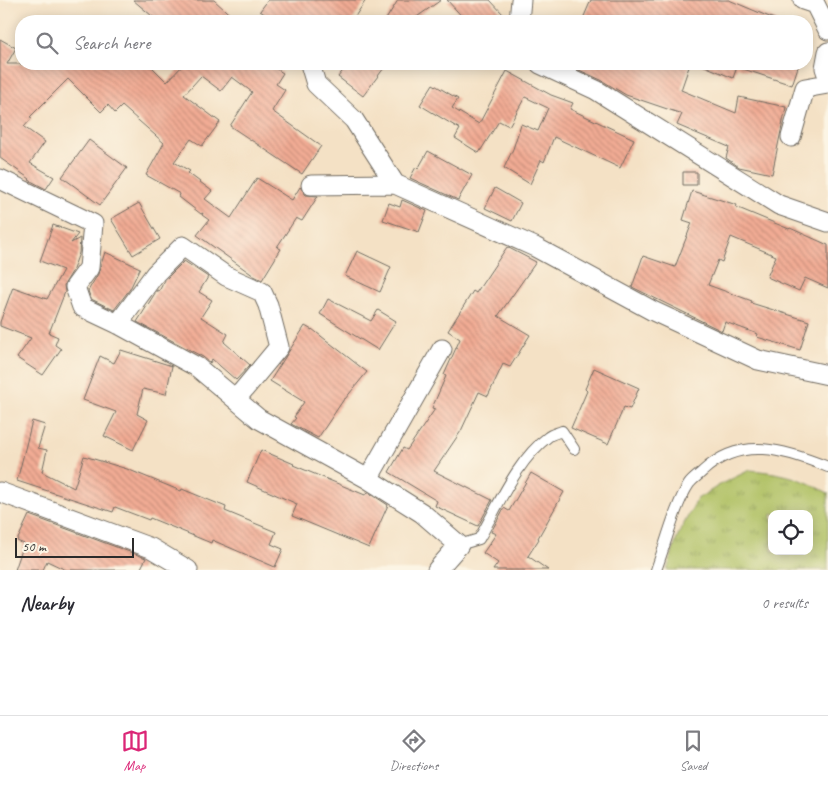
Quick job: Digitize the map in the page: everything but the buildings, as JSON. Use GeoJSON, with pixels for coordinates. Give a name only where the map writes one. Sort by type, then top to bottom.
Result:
{"type":"FeatureCollection","features":[{"type":"Feature","properties":{"kind":"street"},"geometry":{"type":"LineString","coordinates":[[520,15],[521,0]]}},
{"type":"Feature","properties":{"kind":"street"},"geometry":{"type":"LineString","coordinates":[[816,4],[828,30]]}},
{"type":"Feature","properties":{"kind":"street"},"geometry":{"type":"LineString","coordinates":[[828,52],[825,68],[828,77]]}},
{"type":"Feature","properties":{"kind":"street"},"geometry":{"type":"LineString","coordinates":[[312,70],[316,84],[354,120],[395,184]]}},
{"type":"Feature","properties":{"kind":"street"},"geometry":{"type":"LineString","coordinates":[[553,70],[596,90],[779,205],[828,222]]}},
{"type":"Feature","properties":{"kind":"street"},"geometry":{"type":"LineString","coordinates":[[790,137],[805,88],[828,84]]}},
{"type":"Feature","properties":{"kind":"street"},"geometry":{"type":"LineString","coordinates":[[0,179],[93,224],[89,268],[75,287],[82,307],[118,324],[197,368],[259,419],[368,479],[422,513],[460,545],[437,570]]}},
{"type":"Feature","properties":{"kind":"street"},"geometry":{"type":"LineString","coordinates":[[311,184],[395,184],[535,247],[653,311],[758,360],[828,375]]}},
{"type":"Feature","properties":{"kind":"street"},"geometry":{"type":"LineString","coordinates":[[118,324],[155,274],[183,246],[226,276],[262,292],[268,305],[279,347],[236,399]]}},
{"type":"Feature","properties":{"kind":"street"},"geometry":{"type":"LineString","coordinates":[[368,479],[442,349]]}},
{"type":"Feature","properties":{"kind":"street"},"geometry":{"type":"LineString","coordinates":[[0,492],[151,548],[188,570]]}},
{"type":"Feature","properties":{"kind":"lane"},"geometry":{"type":"LineString","coordinates":[[460,545],[479,539],[516,473],[535,448],[549,435],[562,431],[574,450]]}},
{"type":"Feature","properties":{"kind":"lane"},"geometry":{"type":"LineString","coordinates":[[656,570],[676,512],[690,484],[710,465],[730,453],[761,448],[796,454],[828,467]]}},
{"type":"Feature","properties":{"kind":"green space"},"geometry":{"type":"Polygon","coordinates":[[[750,470],[790,477],[828,493],[828,570],[667,570],[678,535],[697,499],[723,483],[750,470]]]}}]}
